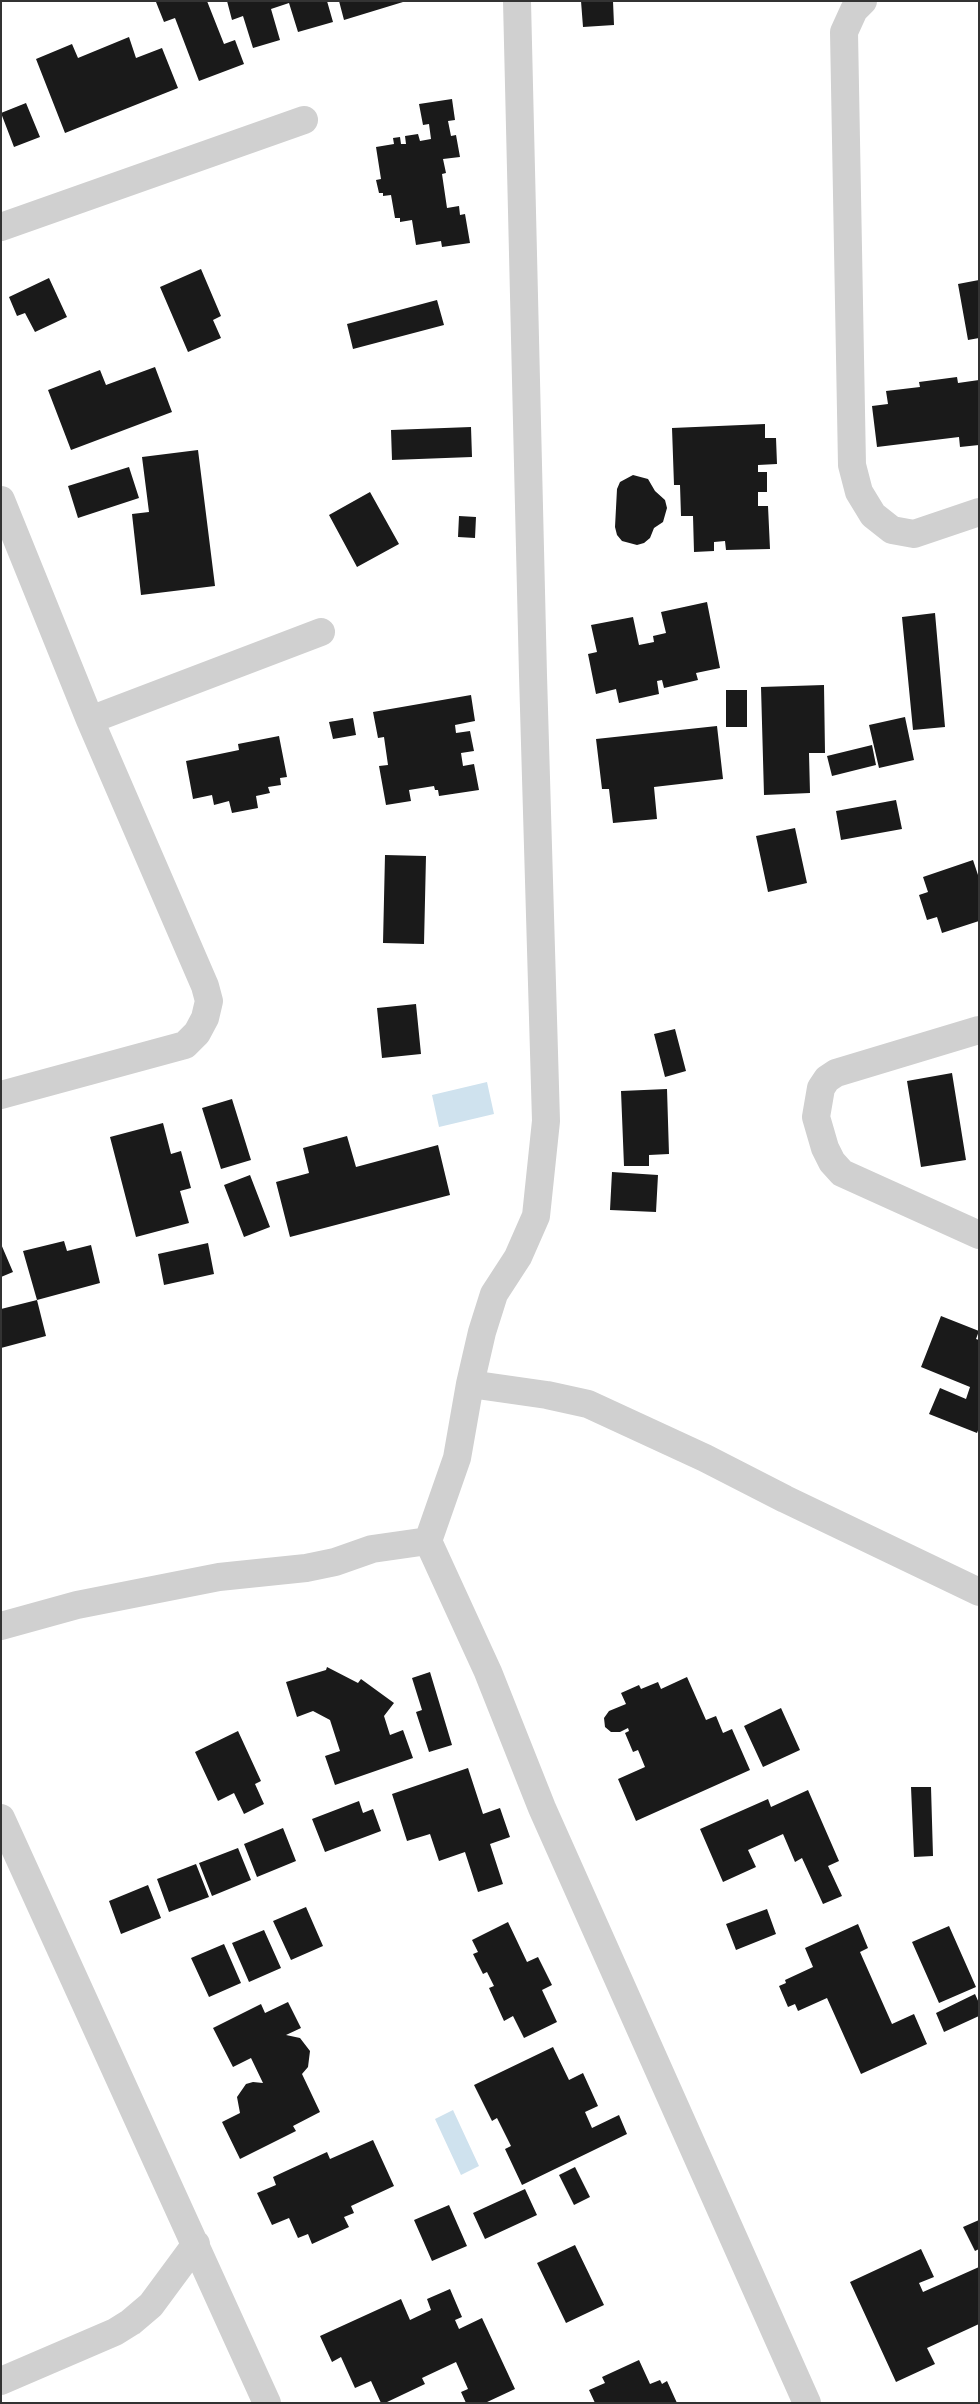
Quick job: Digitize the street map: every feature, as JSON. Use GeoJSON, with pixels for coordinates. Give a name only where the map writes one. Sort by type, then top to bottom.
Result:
{"type":"FeatureCollection","features":[{"type":"Feature","properties":{"kind":"street"},"geometry":{"type":"LineString","coordinates":[[517,1],[546,1121],[536,1216],[518,1257],[494,1294],[482,1332],[470,1384],[457,1458],[428,1542],[488,1672],[546,1817],[807,2403]]}},
{"type":"Feature","properties":{"kind":"street"},"geometry":{"type":"LineString","coordinates":[[863,1],[854,10],[844,32],[852,465],[859,492],[872,515],[892,530],[914,534],[979,512]]}},
{"type":"Feature","properties":{"kind":"street"},"geometry":{"type":"LineString","coordinates":[[1,227],[304,120]]}},
{"type":"Feature","properties":{"kind":"street"},"geometry":{"type":"LineString","coordinates":[[1,500],[90,720],[205,986],[209,1001],[197,1033],[185,1045],[1,1095]]}},
{"type":"Feature","properties":{"kind":"street"},"geometry":{"type":"LineString","coordinates":[[90,720],[321,632]]}},
{"type":"Feature","properties":{"kind":"street"},"geometry":{"type":"LineString","coordinates":[[979,1030],[836,1073],[827,1079],[820,1088],[816,1117],[824,1148],[832,1162],[842,1173],[979,1235]]}},
{"type":"Feature","properties":{"kind":"street"},"geometry":{"type":"LineString","coordinates":[[470,1384],[547,1395],[588,1404],[704,1458],[979,1592]]}},
{"type":"Feature","properties":{"kind":"street"},"geometry":{"type":"LineString","coordinates":[[1,1626],[77,1606],[219,1577],[306,1568],[335,1562],[372,1548],[428,1542]]}},
{"type":"Feature","properties":{"kind":"street"},"geometry":{"type":"LineString","coordinates":[[1,1818],[267,2403]]}},
{"type":"Feature","properties":{"kind":"street"},"geometry":{"type":"LineString","coordinates":[[1,2381],[115,2332],[131,2322],[152,2305],[196,2244]]}},
{"type":"Feature","properties":{"kind":"water"},"geometry":{"type":"Polygon","coordinates":[[[487,1082],[494,1114],[439,1127],[432,1095],[487,1082]]]}},
{"type":"Feature","properties":{"kind":"water"},"geometry":{"type":"Polygon","coordinates":[[[453,2110],[479,2166],[461,2175],[435,2119],[453,2110]]]}},
{"type":"Feature","properties":{"kind":"building"},"geometry":{"type":"Polygon","coordinates":[[[207,1],[224,44],[235,40],[244,64],[199,81],[175,18],[164,22],[156,2],[207,1]]]}},
{"type":"Feature","properties":{"kind":"building"},"geometry":{"type":"Polygon","coordinates":[[[227,1],[327,1],[333,22],[298,32],[289,3],[271,9],[280,40],[253,48],[243,16],[232,20],[227,1]]]}},
{"type":"Feature","properties":{"kind":"building"},"geometry":{"type":"Polygon","coordinates":[[[339,1],[403,1],[403,2],[344,20],[339,1]]]}},
{"type":"Feature","properties":{"kind":"building"},"geometry":{"type":"Polygon","coordinates":[[[581,1],[613,1],[614,25],[583,27],[581,1]]]}},
{"type":"Feature","properties":{"kind":"building"},"geometry":{"type":"Polygon","coordinates":[[[129,37],[136,58],[162,48],[178,88],[65,133],[36,59],[72,44],[78,58],[129,37]]]}},
{"type":"Feature","properties":{"kind":"building"},"geometry":{"type":"Polygon","coordinates":[[[452,99],[455,120],[448,121],[451,136],[456,135],[460,157],[443,159],[446,173],[442,174],[447,208],[459,206],[460,215],[465,214],[470,243],[442,247],[441,241],[416,245],[412,220],[400,222],[400,218],[395,218],[391,195],[383,196],[383,193],[379,193],[376,180],[381,179],[376,147],[394,144],[393,138],[400,137],[401,144],[406,144],[405,136],[418,134],[420,141],[431,139],[429,124],[423,125],[419,104],[452,99]]]}},
{"type":"Feature","properties":{"kind":"building"},"geometry":{"type":"Polygon","coordinates":[[[26,103],[40,137],[14,147],[1,113],[26,103]]]}},
{"type":"Feature","properties":{"kind":"building"},"geometry":{"type":"Polygon","coordinates":[[[201,269],[221,316],[213,320],[221,338],[188,352],[160,287],[201,269]]]}},
{"type":"Feature","properties":{"kind":"building"},"geometry":{"type":"Polygon","coordinates":[[[49,278],[67,317],[35,332],[25,313],[17,316],[9,297],[49,278]]]}},
{"type":"Feature","properties":{"kind":"building"},"geometry":{"type":"Polygon","coordinates":[[[979,280],[979,338],[968,340],[958,284],[979,280]]]}},
{"type":"Feature","properties":{"kind":"building"},"geometry":{"type":"Polygon","coordinates":[[[437,300],[444,325],[353,349],[347,324],[437,300]]]}},
{"type":"Feature","properties":{"kind":"building"},"geometry":{"type":"Polygon","coordinates":[[[155,367],[172,412],[71,450],[48,390],[100,370],[106,385],[155,367]]]}},
{"type":"Feature","properties":{"kind":"building"},"geometry":{"type":"Polygon","coordinates":[[[957,377],[958,383],[979,380],[979,445],[960,447],[959,437],[877,447],[872,406],[888,404],[886,391],[920,387],[919,382],[957,377]]]}},
{"type":"Feature","properties":{"kind":"building"},"geometry":{"type":"Polygon","coordinates":[[[765,424],[765,438],[776,438],[777,464],[758,465],[758,472],[767,472],[767,492],[758,492],[758,506],[768,506],[770,549],[726,550],[725,541],[714,542],[714,551],[694,552],[693,516],[681,516],[680,485],[674,485],[672,428],[765,424]]]}},
{"type":"Feature","properties":{"kind":"building"},"geometry":{"type":"Polygon","coordinates":[[[471,427],[472,457],[392,460],[391,430],[471,427]]]}},
{"type":"Feature","properties":{"kind":"building"},"geometry":{"type":"Polygon","coordinates":[[[198,450],[215,586],[141,595],[132,514],[149,512],[142,457],[198,450]]]}},
{"type":"Feature","properties":{"kind":"building"},"geometry":{"type":"Polygon","coordinates":[[[129,467],[139,498],[78,518],[68,486],[129,467]]]}},
{"type":"Feature","properties":{"kind":"building"},"geometry":{"type":"Polygon","coordinates":[[[633,475],[648,479],[655,491],[665,500],[667,508],[663,522],[654,528],[650,538],[644,543],[637,545],[622,541],[617,535],[615,527],[617,489],[620,482],[633,475]]]}},
{"type":"Feature","properties":{"kind":"building"},"geometry":{"type":"Polygon","coordinates":[[[370,492],[399,544],[357,567],[329,515],[370,492]]]}},
{"type":"Feature","properties":{"kind":"building"},"geometry":{"type":"Polygon","coordinates":[[[459,516],[476,517],[475,538],[458,537],[459,516]]]}},
{"type":"Feature","properties":{"kind":"building"},"geometry":{"type":"Polygon","coordinates":[[[707,602],[720,668],[696,673],[698,680],[664,688],[662,680],[657,681],[659,694],[619,703],[616,689],[596,694],[588,654],[597,652],[591,625],[633,617],[639,645],[654,642],[653,636],[666,633],[661,612],[707,602]]]}},
{"type":"Feature","properties":{"kind":"building"},"geometry":{"type":"Polygon","coordinates":[[[935,613],[945,727],[913,730],[902,617],[935,613]]]}},
{"type":"Feature","properties":{"kind":"building"},"geometry":{"type":"Polygon","coordinates":[[[824,685],[825,753],[809,753],[810,793],[764,795],[761,687],[824,685]]]}},
{"type":"Feature","properties":{"kind":"building"},"geometry":{"type":"Polygon","coordinates":[[[726,690],[747,690],[747,727],[726,727],[726,690]]]}},
{"type":"Feature","properties":{"kind":"building"},"geometry":{"type":"Polygon","coordinates":[[[471,695],[475,721],[455,725],[456,733],[470,731],[474,751],[461,753],[463,766],[474,764],[479,790],[439,796],[438,790],[435,790],[434,786],[409,790],[411,801],[386,805],[379,766],[388,765],[384,737],[378,738],[373,712],[471,695]]]}},
{"type":"Feature","properties":{"kind":"building"},"geometry":{"type":"Polygon","coordinates":[[[905,717],[914,760],[879,768],[869,725],[905,717]]]}},
{"type":"Feature","properties":{"kind":"building"},"geometry":{"type":"Polygon","coordinates":[[[353,718],[356,735],[333,739],[329,722],[353,718]]]}},
{"type":"Feature","properties":{"kind":"building"},"geometry":{"type":"Polygon","coordinates":[[[717,726],[723,779],[654,787],[657,819],[613,823],[609,789],[602,789],[596,739],[717,726]]]}},
{"type":"Feature","properties":{"kind":"building"},"geometry":{"type":"Polygon","coordinates":[[[279,736],[287,777],[280,778],[281,785],[268,787],[270,793],[256,796],[258,808],[232,813],[229,801],[214,805],[212,795],[193,799],[186,761],[239,750],[238,744],[279,736]]]}},
{"type":"Feature","properties":{"kind":"building"},"geometry":{"type":"Polygon","coordinates":[[[872,745],[876,765],[832,776],[827,756],[872,745]]]}},
{"type":"Feature","properties":{"kind":"building"},"geometry":{"type":"Polygon","coordinates":[[[896,800],[902,829],[841,840],[836,811],[896,800]]]}},
{"type":"Feature","properties":{"kind":"building"},"geometry":{"type":"Polygon","coordinates":[[[795,828],[807,883],[768,892],[756,836],[795,828]]]}},
{"type":"Feature","properties":{"kind":"building"},"geometry":{"type":"Polygon","coordinates":[[[385,855],[426,856],[424,944],[383,943],[385,855]]]}},
{"type":"Feature","properties":{"kind":"building"},"geometry":{"type":"Polygon","coordinates":[[[973,860],[979,878],[979,921],[942,933],[937,917],[927,920],[919,895],[928,892],[923,877],[973,860]]]}},
{"type":"Feature","properties":{"kind":"building"},"geometry":{"type":"Polygon","coordinates":[[[416,1004],[421,1054],[382,1058],[377,1008],[416,1004]]]}},
{"type":"Feature","properties":{"kind":"building"},"geometry":{"type":"Polygon","coordinates":[[[675,1029],[686,1071],[665,1077],[654,1034],[675,1029]]]}},
{"type":"Feature","properties":{"kind":"building"},"geometry":{"type":"Polygon","coordinates":[[[952,1073],[966,1160],[921,1167],[907,1081],[952,1073]]]}},
{"type":"Feature","properties":{"kind":"building"},"geometry":{"type":"Polygon","coordinates":[[[667,1089],[669,1154],[649,1155],[649,1166],[624,1166],[621,1091],[667,1089]]]}},
{"type":"Feature","properties":{"kind":"building"},"geometry":{"type":"Polygon","coordinates":[[[232,1099],[251,1160],[221,1169],[202,1108],[232,1099]]]}},
{"type":"Feature","properties":{"kind":"building"},"geometry":{"type":"Polygon","coordinates":[[[163,1123],[171,1154],[181,1151],[191,1188],[180,1191],[189,1223],[136,1237],[110,1137],[163,1123]]]}},
{"type":"Feature","properties":{"kind":"building"},"geometry":{"type":"Polygon","coordinates":[[[347,1136],[356,1167],[438,1145],[450,1195],[290,1237],[276,1182],[309,1173],[303,1148],[347,1136]]]}},
{"type":"Feature","properties":{"kind":"building"},"geometry":{"type":"Polygon","coordinates":[[[612,1172],[658,1175],[656,1212],[610,1210],[612,1172]]]}},
{"type":"Feature","properties":{"kind":"building"},"geometry":{"type":"Polygon","coordinates":[[[250,1175],[270,1227],[244,1237],[224,1185],[250,1175]]]}},
{"type":"Feature","properties":{"kind":"building"},"geometry":{"type":"Polygon","coordinates":[[[64,1241],[67,1251],[91,1245],[100,1283],[37,1300],[23,1251],[64,1241]]]}},
{"type":"Feature","properties":{"kind":"building"},"geometry":{"type":"Polygon","coordinates":[[[208,1243],[214,1274],[164,1285],[158,1254],[208,1243]]]}},
{"type":"Feature","properties":{"kind":"building"},"geometry":{"type":"Polygon","coordinates":[[[1,1244],[13,1272],[1,1277],[1,1244]]]}},
{"type":"Feature","properties":{"kind":"building"},"geometry":{"type":"Polygon","coordinates":[[[37,1300],[46,1336],[1,1348],[1,1309],[37,1300]]]}},
{"type":"Feature","properties":{"kind":"building"},"geometry":{"type":"Polygon","coordinates":[[[941,1316],[979,1331],[976,1339],[979,1340],[979,1428],[977,1433],[929,1414],[940,1388],[966,1399],[970,1387],[921,1367],[941,1316]]]}},
{"type":"Feature","properties":{"kind":"building"},"geometry":{"type":"Polygon","coordinates":[[[327,1667],[358,1683],[361,1679],[394,1703],[384,1716],[390,1735],[403,1730],[413,1758],[335,1785],[325,1756],[340,1751],[330,1720],[313,1711],[297,1717],[286,1682],[326,1670],[327,1667]]]}},
{"type":"Feature","properties":{"kind":"building"},"geometry":{"type":"Polygon","coordinates":[[[430,1672],[452,1745],[429,1752],[416,1712],[422,1710],[412,1678],[430,1672]]]}},
{"type":"Feature","properties":{"kind":"building"},"geometry":{"type":"Polygon","coordinates":[[[687,1677],[706,1720],[716,1716],[723,1733],[732,1729],[750,1770],[636,1821],[618,1779],[645,1767],[638,1750],[633,1752],[625,1733],[629,1731],[628,1728],[620,1732],[611,1732],[605,1727],[604,1718],[609,1711],[626,1704],[621,1693],[639,1685],[641,1689],[658,1682],[661,1689],[687,1677]]]}},
{"type":"Feature","properties":{"kind":"building"},"geometry":{"type":"Polygon","coordinates":[[[781,1708],[800,1750],[763,1767],[744,1726],[781,1708]]]}},
{"type":"Feature","properties":{"kind":"building"},"geometry":{"type":"Polygon","coordinates":[[[238,1731],[261,1781],[255,1784],[264,1804],[244,1814],[234,1793],[218,1801],[195,1752],[238,1731]]]}},
{"type":"Feature","properties":{"kind":"building"},"geometry":{"type":"Polygon","coordinates":[[[468,1768],[483,1814],[500,1808],[510,1837],[490,1844],[503,1884],[478,1892],[465,1852],[439,1861],[430,1834],[407,1841],[392,1794],[468,1768]]]}},
{"type":"Feature","properties":{"kind":"building"},"geometry":{"type":"Polygon","coordinates":[[[911,1787],[931,1787],[933,1856],[914,1857],[911,1787]]]}},
{"type":"Feature","properties":{"kind":"building"},"geometry":{"type":"Polygon","coordinates":[[[808,1790],[839,1861],[828,1866],[842,1896],[823,1904],[802,1858],[795,1862],[783,1834],[748,1850],[756,1867],[723,1882],[700,1829],[768,1799],[771,1807],[808,1790]]]}},
{"type":"Feature","properties":{"kind":"building"},"geometry":{"type":"Polygon","coordinates":[[[359,1801],[363,1813],[373,1809],[381,1831],[325,1852],[312,1819],[359,1801]]]}},
{"type":"Feature","properties":{"kind":"building"},"geometry":{"type":"Polygon","coordinates":[[[283,1828],[296,1861],[257,1877],[244,1844],[283,1828]]]}},
{"type":"Feature","properties":{"kind":"building"},"geometry":{"type":"Polygon","coordinates":[[[238,1848],[251,1880],[212,1896],[199,1863],[238,1848]]]}},
{"type":"Feature","properties":{"kind":"building"},"geometry":{"type":"Polygon","coordinates":[[[196,1864],[209,1897],[169,1912],[157,1879],[196,1864]]]}},
{"type":"Feature","properties":{"kind":"building"},"geometry":{"type":"Polygon","coordinates":[[[148,1885],[161,1918],[121,1934],[109,1901],[148,1885]]]}},
{"type":"Feature","properties":{"kind":"building"},"geometry":{"type":"Polygon","coordinates":[[[306,1907],[323,1946],[291,1960],[273,1921],[306,1907]]]}},
{"type":"Feature","properties":{"kind":"building"},"geometry":{"type":"Polygon","coordinates":[[[767,1909],[776,1934],[736,1950],[726,1924],[767,1909]]]}},
{"type":"Feature","properties":{"kind":"building"},"geometry":{"type":"Polygon","coordinates":[[[508,1922],[527,1962],[538,1957],[552,1985],[542,1990],[557,2022],[524,2038],[513,2016],[504,2021],[489,1988],[494,1986],[487,1972],[483,1974],[473,1954],[478,1952],[472,1940],[508,1922]]]}},
{"type":"Feature","properties":{"kind":"building"},"geometry":{"type":"Polygon","coordinates":[[[858,1924],[868,1948],[860,1952],[892,2024],[914,2014],[927,2044],[861,2074],[827,1998],[798,2011],[795,2004],[788,2007],[779,1986],[786,1983],[785,1980],[813,1967],[805,1948],[858,1924]]]}},
{"type":"Feature","properties":{"kind":"building"},"geometry":{"type":"Polygon","coordinates":[[[949,1926],[976,1987],[939,2003],[912,1942],[949,1926]]]}},
{"type":"Feature","properties":{"kind":"building"},"geometry":{"type":"Polygon","coordinates":[[[264,1930],[281,1968],[249,1982],[232,1943],[264,1930]]]}},
{"type":"Feature","properties":{"kind":"building"},"geometry":{"type":"Polygon","coordinates":[[[224,1944],[241,1983],[209,1997],[191,1958],[224,1944]]]}},
{"type":"Feature","properties":{"kind":"building"},"geometry":{"type":"Polygon","coordinates":[[[975,1994],[979,2003],[979,2016],[944,2032],[936,2013],[975,1994]]]}},
{"type":"Feature","properties":{"kind":"building"},"geometry":{"type":"Polygon","coordinates":[[[288,2002],[301,2028],[286,2035],[300,2038],[310,2051],[308,2067],[302,2074],[320,2112],[293,2126],[296,2131],[240,2159],[222,2122],[240,2113],[237,2097],[246,2084],[253,2082],[263,2083],[251,2058],[233,2067],[213,2028],[261,2004],[265,2013],[288,2002]]]}},
{"type":"Feature","properties":{"kind":"building"},"geometry":{"type":"Polygon","coordinates":[[[553,2047],[569,2080],[583,2073],[598,2106],[585,2112],[592,2128],[619,2115],[627,2134],[522,2185],[505,2149],[511,2146],[497,2118],[492,2121],[474,2085],[553,2047]]]}},
{"type":"Feature","properties":{"kind":"building"},"geometry":{"type":"Polygon","coordinates":[[[373,2140],[394,2186],[351,2206],[354,2213],[344,2217],[349,2227],[312,2244],[308,2234],[298,2238],[289,2218],[272,2225],[257,2193],[276,2185],[273,2177],[327,2152],[330,2159],[373,2140]]]}},
{"type":"Feature","properties":{"kind":"building"},"geometry":{"type":"Polygon","coordinates":[[[575,2167],[590,2197],[574,2205],[559,2175],[575,2167]]]}},
{"type":"Feature","properties":{"kind":"building"},"geometry":{"type":"Polygon","coordinates":[[[525,2189],[537,2215],[485,2239],[473,2213],[525,2189]]]}},
{"type":"Feature","properties":{"kind":"building"},"geometry":{"type":"Polygon","coordinates":[[[449,2205],[467,2246],[432,2261],[414,2220],[449,2205]]]}},
{"type":"Feature","properties":{"kind":"building"},"geometry":{"type":"Polygon","coordinates":[[[979,2220],[979,2249],[975,2251],[963,2227],[979,2220]]]}},
{"type":"Feature","properties":{"kind":"building"},"geometry":{"type":"Polygon","coordinates":[[[575,2245],[604,2305],[566,2323],[537,2263],[575,2245]]]}},
{"type":"Feature","properties":{"kind":"building"},"geometry":{"type":"Polygon","coordinates":[[[921,2249],[934,2277],[919,2283],[923,2292],[979,2267],[979,2324],[927,2348],[935,2364],[896,2382],[850,2282],[921,2249]]]}},
{"type":"Feature","properties":{"kind":"building"},"geometry":{"type":"Polygon","coordinates":[[[450,2289],[462,2317],[455,2320],[459,2329],[482,2318],[515,2389],[485,2403],[466,2403],[461,2392],[468,2389],[456,2362],[422,2378],[425,2384],[385,2403],[381,2403],[371,2381],[355,2388],[341,2357],[332,2362],[320,2336],[401,2299],[410,2320],[431,2310],[427,2299],[450,2289]]]}},
{"type":"Feature","properties":{"kind":"building"},"geometry":{"type":"Polygon","coordinates":[[[639,2360],[650,2384],[660,2380],[662,2384],[667,2381],[677,2403],[595,2403],[589,2390],[605,2383],[602,2377],[639,2360]]]}}]}
